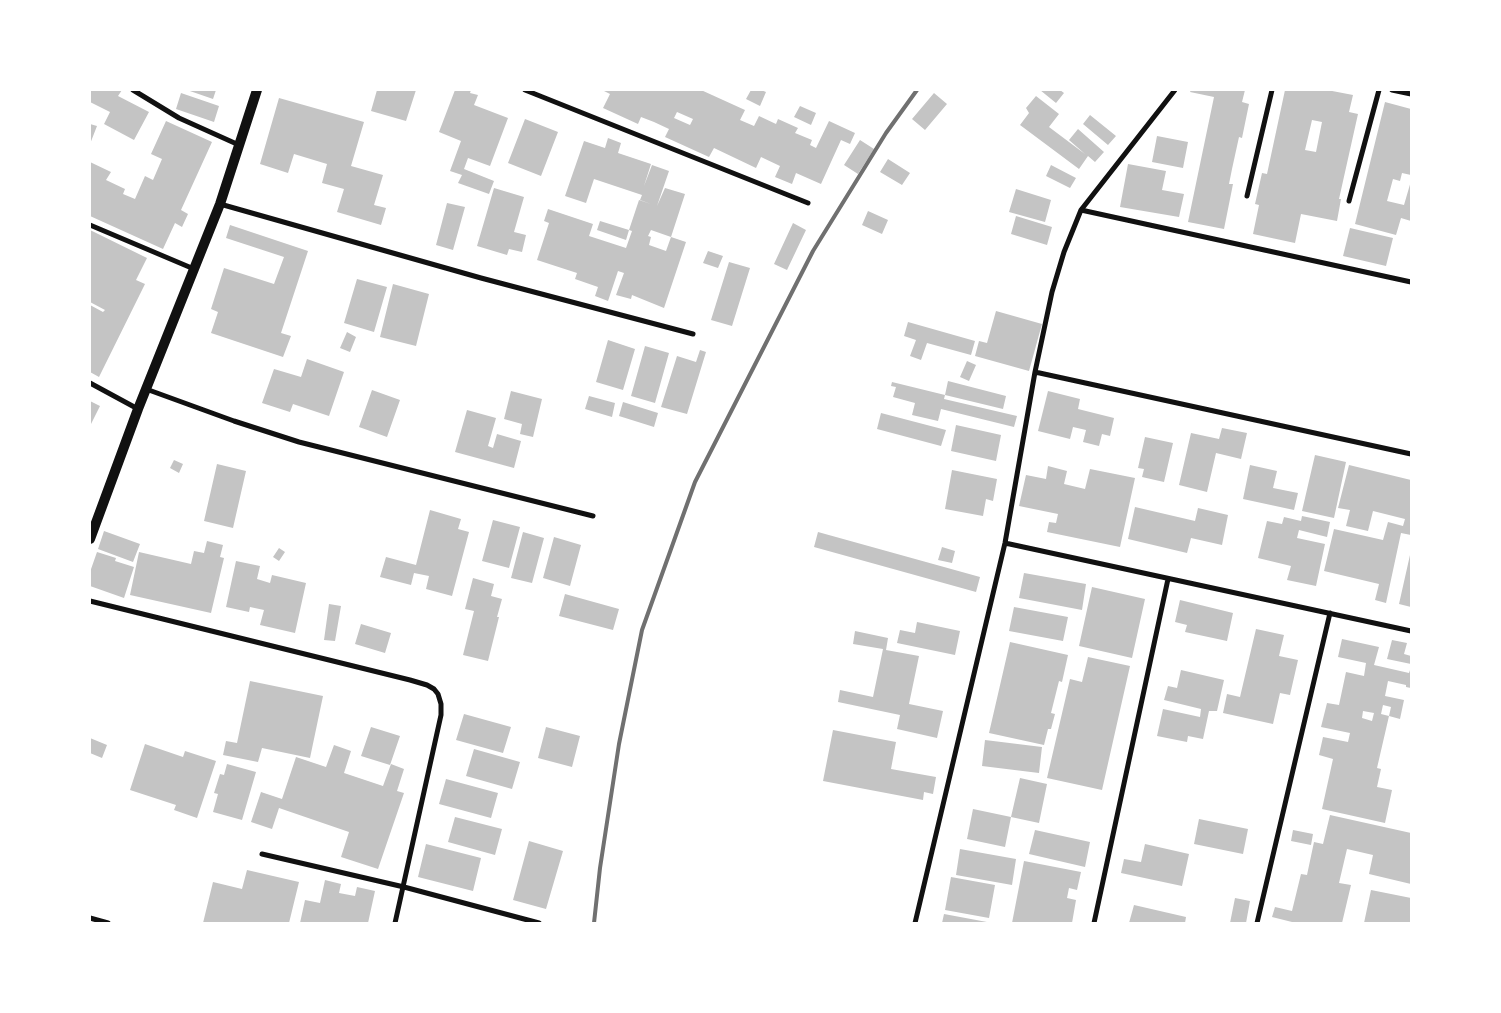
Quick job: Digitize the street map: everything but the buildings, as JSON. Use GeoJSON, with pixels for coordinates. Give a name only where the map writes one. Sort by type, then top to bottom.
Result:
{"type":"FeatureCollection","features":[{"type":"Feature","properties":{"kind":"main road"},"geometry":{"type":"LineString","coordinates":[[90,539],[138,409],[220,204],[257,90]]}},
{"type":"Feature","properties":{"kind":"street"},"geometry":{"type":"LineString","coordinates":[[133,90],[180,118],[239,146]]}},
{"type":"Feature","properties":{"kind":"street"},"geometry":{"type":"LineString","coordinates":[[525,90],[808,202]]}},
{"type":"Feature","properties":{"kind":"street"},"geometry":{"type":"LineString","coordinates":[[915,923],[1005,543],[1035,372],[1052,292],[1064,252],[1081,210],[1175,90]]}},
{"type":"Feature","properties":{"kind":"street"},"geometry":{"type":"LineString","coordinates":[[1247,196],[1272,90]]}},
{"type":"Feature","properties":{"kind":"street"},"geometry":{"type":"LineString","coordinates":[[1349,201],[1380,90]]}},
{"type":"Feature","properties":{"kind":"street"},"geometry":{"type":"LineString","coordinates":[[1392,90],[1411,94]]}},
{"type":"Feature","properties":{"kind":"street"},"geometry":{"type":"LineString","coordinates":[[220,204],[481,278],[693,334]]}},
{"type":"Feature","properties":{"kind":"street"},"geometry":{"type":"LineString","coordinates":[[1081,210],[1411,282]]}},
{"type":"Feature","properties":{"kind":"street"},"geometry":{"type":"LineString","coordinates":[[90,225],[194,269]]}},
{"type":"Feature","properties":{"kind":"street"},"geometry":{"type":"LineString","coordinates":[[1035,372],[1411,454]]}},
{"type":"Feature","properties":{"kind":"street"},"geometry":{"type":"LineString","coordinates":[[90,383],[138,409]]}},
{"type":"Feature","properties":{"kind":"street"},"geometry":{"type":"LineString","coordinates":[[146,389],[299,442],[593,516]]}},
{"type":"Feature","properties":{"kind":"street"},"geometry":{"type":"LineString","coordinates":[[1005,543],[1411,631]]}},
{"type":"Feature","properties":{"kind":"street"},"geometry":{"type":"LineString","coordinates":[[1094,923],[1168,579]]}},
{"type":"Feature","properties":{"kind":"street"},"geometry":{"type":"LineString","coordinates":[[90,601],[410,680],[434,689],[438,694],[441,704],[441,715],[395,923]]}},
{"type":"Feature","properties":{"kind":"street"},"geometry":{"type":"LineString","coordinates":[[1257,923],[1330,612]]}},
{"type":"Feature","properties":{"kind":"street"},"geometry":{"type":"LineString","coordinates":[[262,854],[404,887],[539,923]]}},
{"type":"Feature","properties":{"kind":"street"},"geometry":{"type":"LineString","coordinates":[[90,918],[108,923]]}},
{"type":"Feature","properties":{"kind":"railway"},"geometry":{"type":"LineString","coordinates":[[594,923],[600,868],[619,744],[642,630],[695,482],[813,251],[886,133],[917,90]]}}]}
